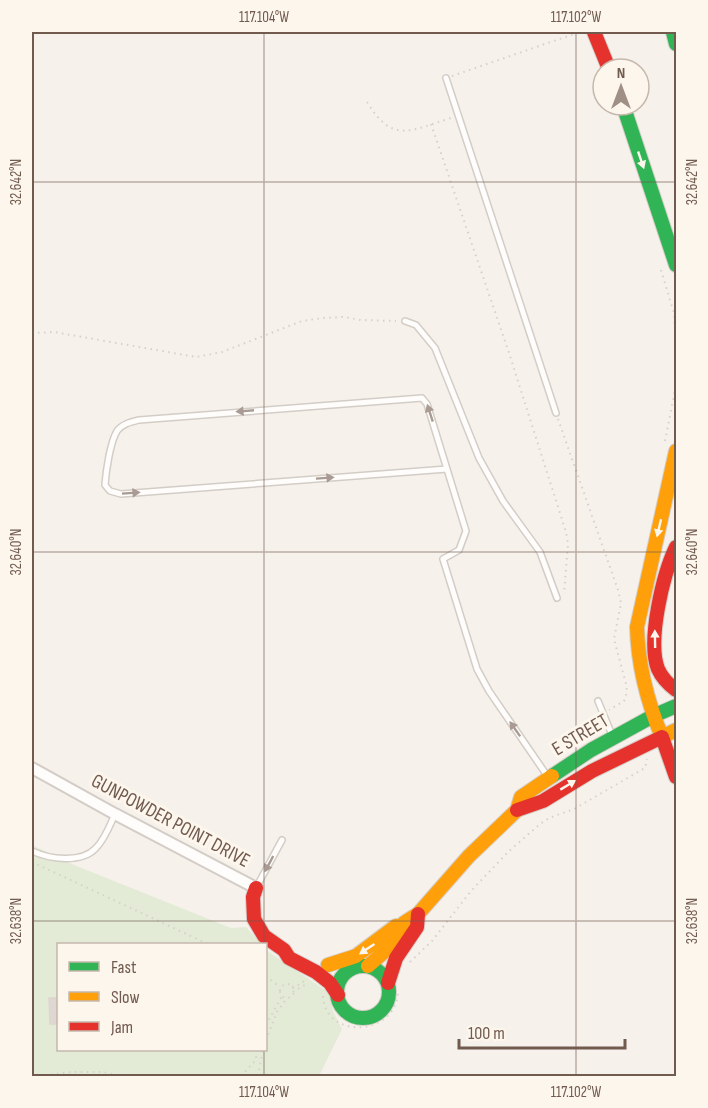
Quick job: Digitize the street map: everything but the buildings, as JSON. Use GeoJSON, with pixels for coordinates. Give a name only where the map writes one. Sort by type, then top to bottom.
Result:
{"type":"FeatureCollection","features":[{"type":"Feature","properties":{"kind":"main road"},"geometry":{"type":"LineString","coordinates":[[594,32],[604,57]]}},
{"type":"Feature","properties":{"kind":"main road"},"geometry":{"type":"LineString","coordinates":[[608,32],[613,57]]}},
{"type":"Feature","properties":{"kind":"main road"},"geometry":{"type":"LineString","coordinates":[[674,32],[676,44]]}},
{"type":"Feature","properties":{"kind":"main road"},"geometry":{"type":"LineString","coordinates":[[627,117],[676,265]]}},
{"type":"Feature","properties":{"kind":"main road"},"geometry":{"type":"LineString","coordinates":[[675,769],[653,716],[643,683],[637,655],[637,627],[676,451]]}},
{"type":"Feature","properties":{"kind":"main road"},"geometry":{"type":"LineString","coordinates":[[676,547],[669,562],[654,631],[659,672],[676,690]]}},
{"type":"Feature","properties":{"kind":"main road","name":"E STREET"},"geometry":{"type":"LineString","coordinates":[[361,967],[385,951],[404,923],[418,914],[469,856],[517,810],[521,797],[548,777],[612,737],[676,706]]}},
{"type":"Feature","properties":{"kind":"main road","name":"E STREET"},"geometry":{"type":"LineString","coordinates":[[517,810],[533,808],[622,754],[676,730]]}},
{"type":"Feature","properties":{"kind":"main road"},"geometry":{"type":"LineString","coordinates":[[328,965],[356,956],[375,943],[397,925],[425,892],[442,885]]}},
{"type":"Feature","properties":{"kind":"main road","name":"GUNPOWDER POINT DRIVE"},"geometry":{"type":"LineString","coordinates":[[256,888],[253,897],[254,919],[264,936],[284,950],[289,958],[316,972],[330,983],[338,995]]}},
{"type":"Feature","properties":{"kind":"main road","name":"E STREET"},"geometry":{"type":"LineString","coordinates":[[393,986],[396,958],[417,927],[418,914]]}},
{"type":"Feature","properties":{"kind":"main road","name":"GUNPOWDER POINT DRIVE"},"geometry":{"type":"LineString","coordinates":[[284,950],[328,965],[361,967]]}},
{"type":"Feature","properties":{"kind":"main road"},"geometry":{"type":"LineString","coordinates":[[361,967],[380,972],[393,986],[384,1007],[378,1013],[367,1017],[356,1016],[346,1011],[338,995],[341,979],[361,967]]}},
{"type":"Feature","properties":{"kind":"street","name":"GUNPOWDER POINT DRIVE"},"geometry":{"type":"LineString","coordinates":[[32,768],[256,888]]}},
{"type":"Feature","properties":{"kind":"lane"},"geometry":{"type":"LineString","coordinates":[[446,78],[556,413]]}},
{"type":"Feature","properties":{"kind":"lane"},"geometry":{"type":"LineString","coordinates":[[405,321],[416,325],[435,348],[479,458],[503,501],[540,552],[557,598]]}},
{"type":"Feature","properties":{"kind":"lane"},"geometry":{"type":"LineString","coordinates":[[447,469],[121,494],[110,491],[105,485],[118,429],[128,422],[422,398],[427,404],[447,469],[466,531],[459,550],[443,559],[477,669],[489,691],[548,777]]}},
{"type":"Feature","properties":{"kind":"lane"},"geometry":{"type":"LineString","coordinates":[[598,701],[612,737]]}},
{"type":"Feature","properties":{"kind":"lane"},"geometry":{"type":"LineString","coordinates":[[32,851],[49,857],[63,858],[89,855],[98,847],[115,814]]}},
{"type":"Feature","properties":{"kind":"lane"},"geometry":{"type":"LineString","coordinates":[[256,888],[282,840]]}},
{"type":"Feature","properties":{"kind":"path"},"geometry":{"type":"LineString","coordinates":[[446,78],[577,33]]}},
{"type":"Feature","properties":{"kind":"path"},"geometry":{"type":"LineString","coordinates":[[368,102],[382,123],[391,130],[403,131],[459,115]]}},
{"type":"Feature","properties":{"kind":"path"},"geometry":{"type":"LineString","coordinates":[[431,124],[509,353],[566,532],[568,544],[564,595]]}},
{"type":"Feature","properties":{"kind":"path"},"geometry":{"type":"LineString","coordinates":[[661,268],[674,313],[676,344]]}},
{"type":"Feature","properties":{"kind":"path"},"geometry":{"type":"LineString","coordinates":[[32,333],[54,332],[196,357],[222,352],[283,327],[322,318],[405,321]]}},
{"type":"Feature","properties":{"kind":"path"},"geometry":{"type":"LineString","coordinates":[[556,413],[621,603],[614,639],[627,692],[624,701],[603,714]]}},
{"type":"Feature","properties":{"kind":"path"},"geometry":{"type":"LineString","coordinates":[[405,966],[432,941],[478,883],[540,824],[574,809],[645,768],[648,757]]}},
{"type":"Feature","properties":{"kind":"path"},"geometry":{"type":"LineString","coordinates":[[32,862],[204,943]]}},
{"type":"Feature","properties":{"kind":"path"},"geometry":{"type":"LineString","coordinates":[[267,977],[281,988]]}},
{"type":"Feature","properties":{"kind":"path"},"geometry":{"type":"LineString","coordinates":[[267,1037],[277,1012],[287,998],[310,981],[306,980],[292,987],[286,985],[281,988]]}},
{"type":"Feature","properties":{"kind":"path"},"geometry":{"type":"LineString","coordinates":[[321,989],[323,1005],[330,1015],[350,1027],[360,1028],[371,1026],[389,1015],[395,1006],[393,986]]}},
{"type":"Feature","properties":{"kind":"path"},"geometry":{"type":"LineString","coordinates":[[292,987],[293,992]]}},
{"type":"Feature","properties":{"kind":"path"},"geometry":{"type":"LineString","coordinates":[[281,988],[282,996]]}},
{"type":"Feature","properties":{"kind":"path"},"geometry":{"type":"LineString","coordinates":[[282,996],[287,998]]}},
{"type":"Feature","properties":{"kind":"path"},"geometry":{"type":"LineString","coordinates":[[267,1023],[275,1004],[282,996]]}},
{"type":"Feature","properties":{"kind":"path"},"geometry":{"type":"LineString","coordinates":[[241,1077],[255,1061],[258,1051]]}},
{"type":"Feature","properties":{"kind":"path"},"geometry":{"type":"LineString","coordinates":[[258,1077],[263,1051]]}},
{"type":"Feature","properties":{"kind":"path"},"geometry":{"type":"LineString","coordinates":[[39,1077],[82,1072],[104,1072],[121,1077]]}},
{"type":"Feature","properties":{"kind":"green space"},"geometry":{"type":"Polygon","coordinates":[[[32,845],[74,865],[231,928],[246,927],[260,943],[57,943],[57,1051],[267,1051],[267,951],[328,992],[333,1011],[342,1029],[319,1076],[32,1076],[32,845]]]}},
{"type":"Feature","properties":{"kind":"traffic: fast"},"geometry":{"type":"LineString","coordinates":[[673,32],[676,44]]}},
{"type":"Feature","properties":{"kind":"traffic: fast"},"geometry":{"type":"LineString","coordinates":[[627,117],[676,265]]}},
{"type":"Feature","properties":{"kind":"traffic: fast"},"geometry":{"type":"LineString","coordinates":[[653,716],[676,706]]}},
{"type":"Feature","properties":{"kind":"traffic: fast"},"geometry":{"type":"LineString","coordinates":[[552,776],[591,750],[653,716]]}},
{"type":"Feature","properties":{"kind":"traffic: fast"},"geometry":{"type":"LineString","coordinates":[[363,966],[373,968],[381,974],[387,982],[389,992],[387,1002],[381,1010],[373,1016],[363,1018],[353,1016],[345,1010],[339,1002],[337,992],[339,982],[345,974],[353,968],[363,966]]}},
{"type":"Feature","properties":{"kind":"traffic: slow"},"geometry":{"type":"LineString","coordinates":[[662,737],[644,683],[637,627],[676,451]]}},
{"type":"Feature","properties":{"kind":"traffic: slow"},"geometry":{"type":"LineString","coordinates":[[662,737],[676,730]]}},
{"type":"Feature","properties":{"kind":"traffic: slow"},"geometry":{"type":"LineString","coordinates":[[368,966],[385,951],[404,923],[418,914],[469,856],[517,810],[521,797],[552,776]]}},
{"type":"Feature","properties":{"kind":"traffic: slow"},"geometry":{"type":"LineString","coordinates":[[328,965],[356,956],[396,926]]}},
{"type":"Feature","properties":{"kind":"traffic: jam"},"geometry":{"type":"LineString","coordinates":[[594,32],[604,57]]}},
{"type":"Feature","properties":{"kind":"traffic: jam"},"geometry":{"type":"LineString","coordinates":[[676,547],[662,590],[654,642],[658,669],[676,690]]}},
{"type":"Feature","properties":{"kind":"traffic: jam"},"geometry":{"type":"LineString","coordinates":[[517,810],[543,801],[592,771],[662,737],[676,777]]}},
{"type":"Feature","properties":{"kind":"traffic: jam"},"geometry":{"type":"LineString","coordinates":[[256,888],[253,897],[254,919],[264,936],[284,950],[289,958],[316,972],[330,983],[338,995]]}},
{"type":"Feature","properties":{"kind":"traffic: jam"},"geometry":{"type":"LineString","coordinates":[[388,983],[396,958],[417,927],[418,914]]}}]}
